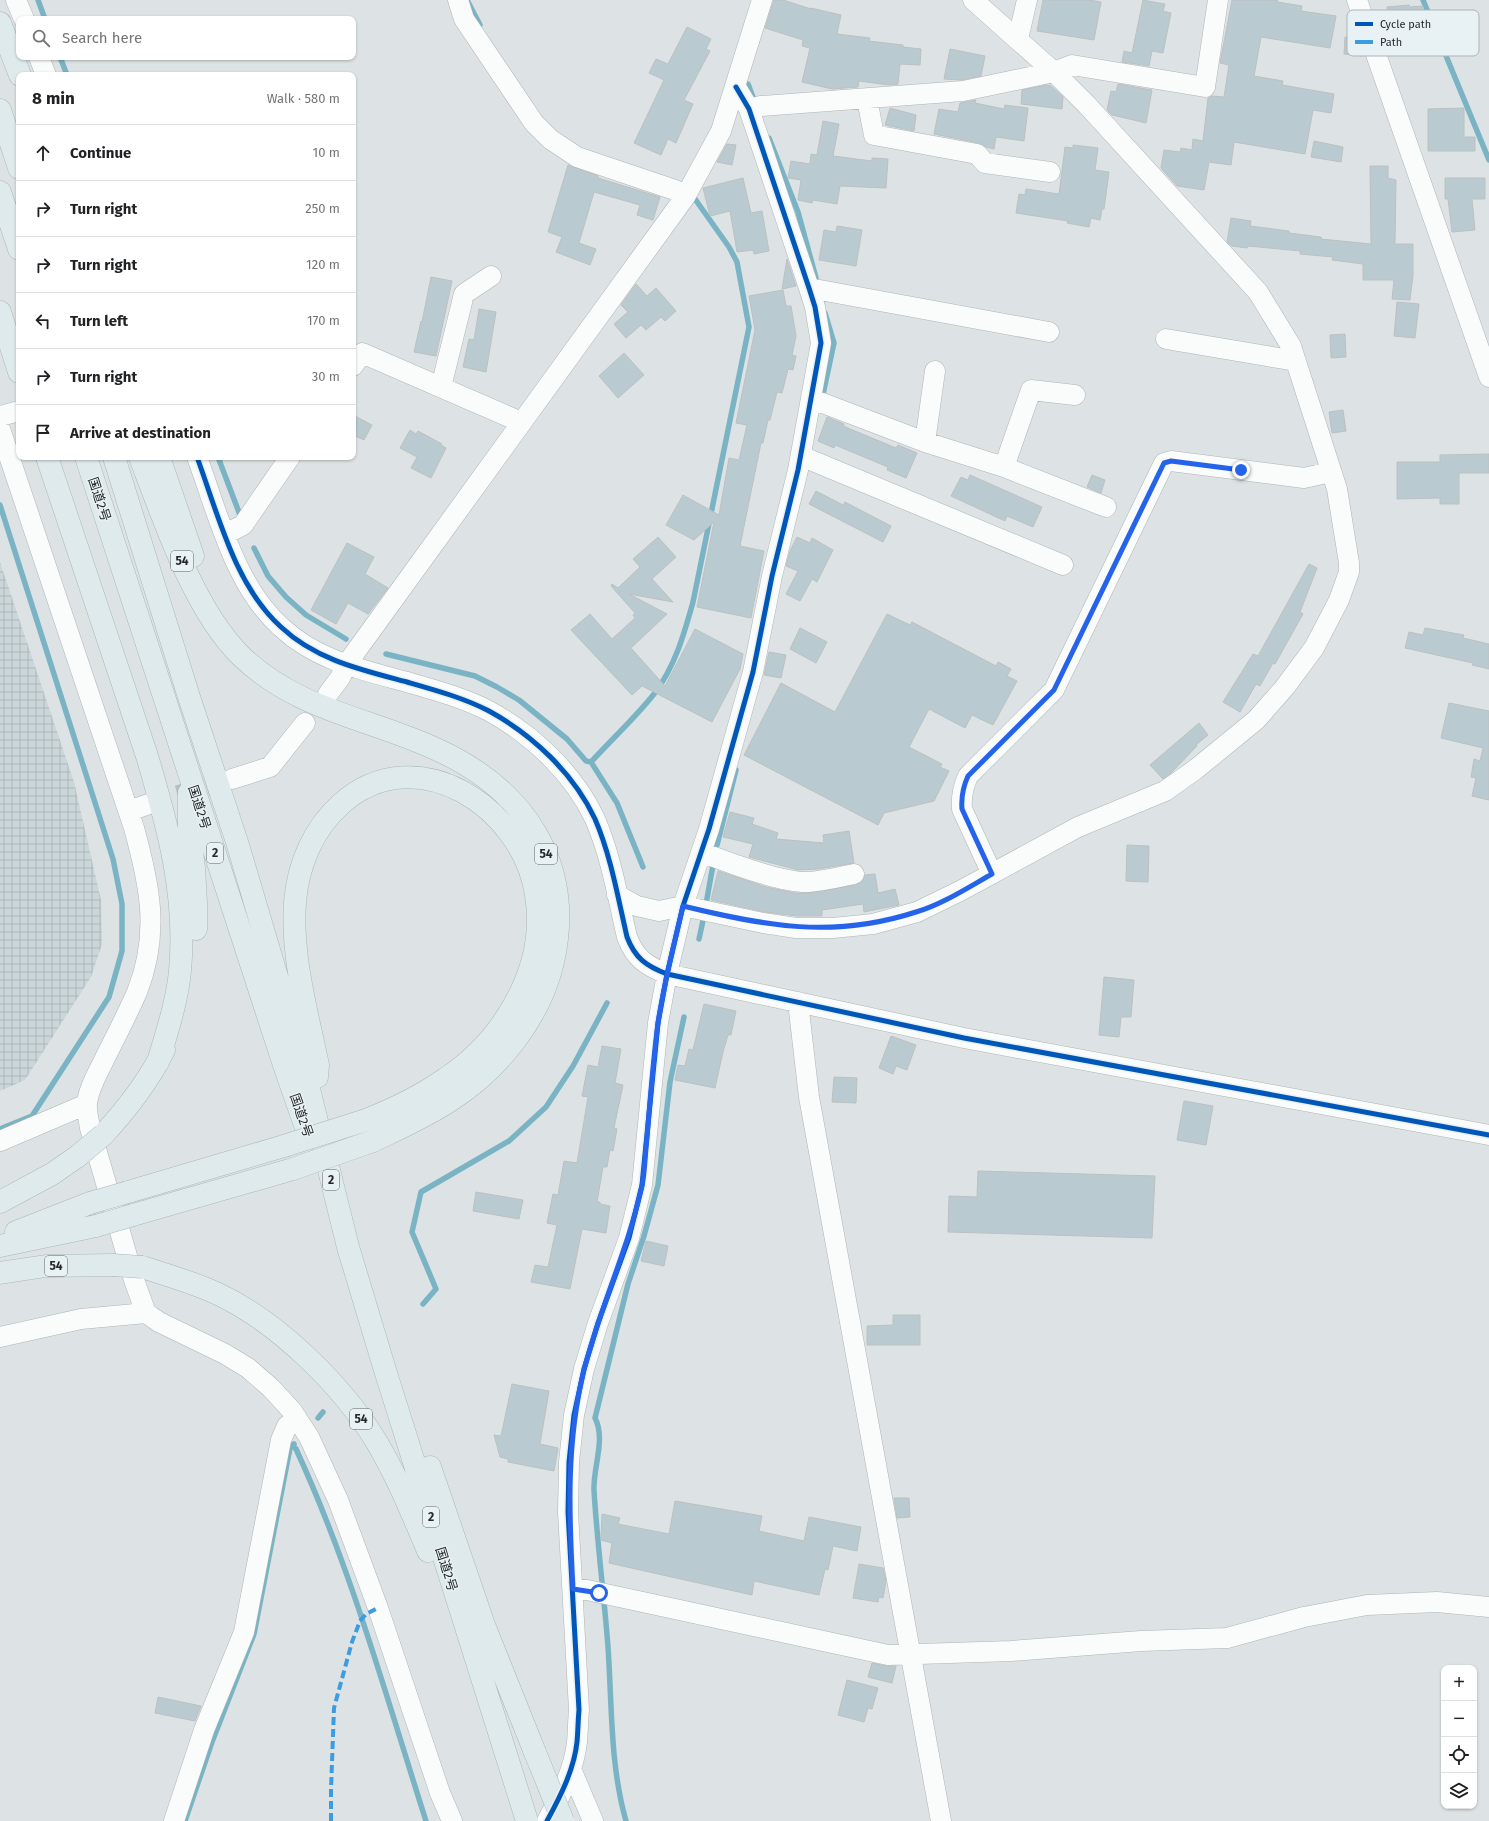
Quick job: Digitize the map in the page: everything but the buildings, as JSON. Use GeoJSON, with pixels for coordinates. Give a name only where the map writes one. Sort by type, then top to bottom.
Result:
{"type":"FeatureCollection","features":[{"type":"Feature","properties":{"kind":"highway"},"geometry":{"type":"LineString","coordinates":[[0,22],[19,72]]}},
{"type":"Feature","properties":{"kind":"highway"},"geometry":{"type":"LineString","coordinates":[[0,94],[16,136]]}},
{"type":"Feature","properties":{"kind":"highway"},"geometry":{"type":"LineString","coordinates":[[0,110],[16,159]]}},
{"type":"Feature","properties":{"kind":"highway"},"geometry":{"type":"LineString","coordinates":[[0,192],[16,240]]}},
{"type":"Feature","properties":{"kind":"highway"},"geometry":{"type":"LineString","coordinates":[[0,312],[16,363]]}},
{"type":"Feature","properties":{"kind":"highway"},"geometry":{"type":"LineString","coordinates":[[48,460],[149,763],[171,841],[177,873],[181,904],[180,972],[174,1005],[158,1062]]}},
{"type":"Feature","properties":{"kind":"highway","name":"国道2号"},"geometry":{"type":"LineString","coordinates":[[87,460],[284,1065],[348,1247],[385,1370],[527,1821]]}},
{"type":"Feature","properties":{"kind":"highway","name":"国道2号"},"geometry":{"type":"LineString","coordinates":[[115,460],[189,697],[237,842],[302,1062],[348,1247]]}},
{"type":"Feature","properties":{"kind":"highway","name":"54"},"geometry":{"type":"LineString","coordinates":[[0,1246],[96,1226],[292,1169],[373,1141],[429,1113],[474,1084],[511,1045],[528,1022],[540,1000],[550,974],[557,946],[559,919],[557,895],[552,869],[544,846],[532,826],[516,806],[501,790],[481,775],[438,750],[332,712],[306,701],[279,685],[241,656],[223,635],[191,580],[163,519],[141,460]]}},
{"type":"Feature","properties":{"kind":"highway"},"geometry":{"type":"LineString","coordinates":[[160,460],[208,597],[226,634],[241,656]]}},
{"type":"Feature","properties":{"kind":"highway"},"geometry":{"type":"LineString","coordinates":[[0,1202],[52,1174],[78,1156],[103,1135],[124,1112],[142,1087],[158,1062],[170,1036],[183,1000],[191,967],[196,934],[195,882],[189,828],[189,774]]}},
{"type":"Feature","properties":{"kind":"highway"},"geometry":{"type":"LineString","coordinates":[[0,1238],[90,1204],[366,1120],[424,1093],[467,1063],[503,1024],[516,1002],[524,984],[535,951],[537,895],[530,870],[520,847],[504,825],[487,807],[468,794],[450,785],[430,779],[409,777],[387,780],[364,788],[347,798],[332,812],[319,829],[308,849],[300,872],[295,900],[294,930],[301,983],[318,1065],[315,1112]]}},
{"type":"Feature","properties":{"kind":"highway","name":"54"},"geometry":{"type":"LineString","coordinates":[[0,1273],[46,1266],[113,1265],[142,1268],[190,1283],[217,1294],[245,1310],[294,1346],[318,1368],[339,1391],[367,1428],[392,1469],[477,1664]]}},
{"type":"Feature","properties":{"kind":"highway"},"geometry":{"type":"LineString","coordinates":[[385,1370],[429,1462],[484,1625],[563,1821]]}},
{"type":"Feature","properties":{"kind":"street"},"geometry":{"type":"LineString","coordinates":[[16,0],[23,16]]}},
{"type":"Feature","properties":{"kind":"street"},"geometry":{"type":"LineString","coordinates":[[458,0],[464,19],[534,123],[550,139],[577,157],[687,193]]}},
{"type":"Feature","properties":{"kind":"street"},"geometry":{"type":"LineString","coordinates":[[328,694],[340,678],[346,665],[687,193],[721,131],[762,0]]}},
{"type":"Feature","properties":{"kind":"street"},"geometry":{"type":"LineString","coordinates":[[617,895],[637,906],[659,911],[683,906],[763,923],[796,928],[840,927],[873,924],[917,912],[992,874],[1078,827],[1165,791],[1196,769],[1256,720],[1285,687],[1317,641],[1339,600],[1349,572],[1349,563],[1338,496],[1291,346],[1258,292],[1087,105],[1054,72],[973,0]]}},
{"type":"Feature","properties":{"kind":"street"},"geometry":{"type":"LineString","coordinates":[[1018,39],[1027,0]]}},
{"type":"Feature","properties":{"kind":"street"},"geometry":{"type":"LineString","coordinates":[[754,108],[963,91],[1054,72],[1072,65],[1205,87],[1218,0]]}},
{"type":"Feature","properties":{"kind":"street"},"geometry":{"type":"LineString","coordinates":[[1357,0],[1361,10]]}},
{"type":"Feature","properties":{"kind":"street"},"geometry":{"type":"LineString","coordinates":[[1377,56],[1489,377]]}},
{"type":"Feature","properties":{"kind":"street"},"geometry":{"type":"LineString","coordinates":[[40,60],[45,72]]}},
{"type":"Feature","properties":{"kind":"street"},"geometry":{"type":"LineString","coordinates":[[547,1821],[561,1794],[571,1769],[577,1743],[578,1710],[568,1512],[574,1415],[584,1369],[598,1323],[629,1238],[642,1185],[658,1023],[667,974],[683,906],[701,852],[753,672],[772,576],[806,458],[818,401],[821,343],[816,312],[815,289],[754,108],[736,87]]}},
{"type":"Feature","properties":{"kind":"street"},"geometry":{"type":"LineString","coordinates":[[867,99],[874,135],[977,154],[985,163],[1050,172]]}},
{"type":"Feature","properties":{"kind":"street"},"geometry":{"type":"LineString","coordinates":[[441,387],[464,294],[491,276]]}},
{"type":"Feature","properties":{"kind":"street"},"geometry":{"type":"LineString","coordinates":[[815,289],[1048,332]]}},
{"type":"Feature","properties":{"kind":"street"},"geometry":{"type":"LineString","coordinates":[[1166,339],[1296,361]]}},
{"type":"Feature","properties":{"kind":"street"},"geometry":{"type":"LineString","coordinates":[[356,362],[362,353],[521,422]]}},
{"type":"Feature","properties":{"kind":"street"},"geometry":{"type":"LineString","coordinates":[[925,442],[935,371]]}},
{"type":"Feature","properties":{"kind":"street"},"geometry":{"type":"LineString","coordinates":[[1004,467],[1031,390],[1076,395]]}},
{"type":"Feature","properties":{"kind":"street"},"geometry":{"type":"LineString","coordinates":[[818,401],[925,442],[1004,467],[1106,507]]}},
{"type":"Feature","properties":{"kind":"street"},"geometry":{"type":"LineString","coordinates":[[0,416],[16,412]]}},
{"type":"Feature","properties":{"kind":"street"},"geometry":{"type":"LineString","coordinates":[[0,429],[128,811],[145,867],[150,895],[150,934],[147,957],[137,990],[91,1087],[87,1104],[90,1128],[134,1280],[146,1313],[159,1322],[225,1354],[248,1368],[271,1388],[297,1418],[309,1437],[338,1500],[378,1608],[440,1793],[452,1821]]}},
{"type":"Feature","properties":{"kind":"street"},"geometry":{"type":"LineString","coordinates":[[806,458],[1063,565]]}},
{"type":"Feature","properties":{"kind":"street"},"geometry":{"type":"LineString","coordinates":[[198,460],[241,576],[258,603],[280,627],[307,648],[346,665],[435,690],[489,711],[511,725],[547,754],[573,783],[584,798],[595,819],[603,841],[627,937],[632,951],[650,966],[667,974],[964,1038],[1489,1135]]}},
{"type":"Feature","properties":{"kind":"street"},"geometry":{"type":"LineString","coordinates":[[225,534],[243,525],[288,460]]}},
{"type":"Feature","properties":{"kind":"street"},"geometry":{"type":"LineString","coordinates":[[992,874],[962,809],[964,786],[968,776],[1054,690],[1164,463],[1171,461],[1304,478],[1331,472]]}},
{"type":"Feature","properties":{"kind":"street"},"geometry":{"type":"LineString","coordinates":[[232,778],[270,767],[305,723]]}},
{"type":"Feature","properties":{"kind":"street"},"geometry":{"type":"LineString","coordinates":[[128,811],[149,804]]}},
{"type":"Feature","properties":{"kind":"street"},"geometry":{"type":"LineString","coordinates":[[701,852],[727,862],[789,880],[808,882],[854,874]]}},
{"type":"Feature","properties":{"kind":"street"},"geometry":{"type":"LineString","coordinates":[[798,1002],[809,1097],[941,1821]]}},
{"type":"Feature","properties":{"kind":"street"},"geometry":{"type":"LineString","coordinates":[[0,1141],[87,1104]]}},
{"type":"Feature","properties":{"kind":"street"},"geometry":{"type":"LineString","coordinates":[[0,1338],[81,1319],[146,1313]]}},
{"type":"Feature","properties":{"kind":"street"},"geometry":{"type":"LineString","coordinates":[[174,1821],[204,1730],[244,1632],[281,1440],[287,1426],[297,1418]]}},
{"type":"Feature","properties":{"kind":"street"},"geometry":{"type":"LineString","coordinates":[[573,1589],[604,1594],[888,1655],[1011,1651],[1141,1641],[1227,1638],[1304,1618],[1367,1605],[1437,1602],[1489,1607]]}},
{"type":"Feature","properties":{"kind":"street"},"geometry":{"type":"LineString","coordinates":[[571,1769],[593,1821]]}},
{"type":"Feature","properties":{"kind":"shaded area"},"geometry":{"type":"Polygon","coordinates":[[[0,562],[74,782],[101,900],[102,944],[91,977],[25,1080],[0,1091],[0,562]]]}},
{"type":"Feature","properties":{"kind":"waterway"},"geometry":{"type":"LineString","coordinates":[[38,0],[44,16]]}},
{"type":"Feature","properties":{"kind":"waterway"},"geometry":{"type":"LineString","coordinates":[[1423,0],[1427,10]]}},
{"type":"Feature","properties":{"kind":"waterway"},"geometry":{"type":"LineString","coordinates":[[468,2],[480,25]]}},
{"type":"Feature","properties":{"kind":"waterway"},"geometry":{"type":"LineString","coordinates":[[1446,56],[1489,160]]}},
{"type":"Feature","properties":{"kind":"waterway"},"geometry":{"type":"LineString","coordinates":[[61,60],[66,72]]}},
{"type":"Feature","properties":{"kind":"waterway"},"geometry":{"type":"LineString","coordinates":[[748,84],[754,100]]}},
{"type":"Feature","properties":{"kind":"waterway"},"geometry":{"type":"LineString","coordinates":[[769,138],[798,212],[816,278]]}},
{"type":"Feature","properties":{"kind":"waterway"},"geometry":{"type":"LineString","coordinates":[[643,867],[617,803],[591,762],[654,694],[668,673],[678,650],[693,602],[749,327],[737,262],[729,247],[695,199],[690,195]]}},
{"type":"Feature","properties":{"kind":"waterway"},"geometry":{"type":"LineString","coordinates":[[822,399],[834,343],[825,313]]}},
{"type":"Feature","properties":{"kind":"waterway"},"geometry":{"type":"LineString","coordinates":[[219,460],[240,515]]}},
{"type":"Feature","properties":{"kind":"waterway"},"geometry":{"type":"LineString","coordinates":[[0,505],[113,859],[122,904],[122,951],[109,997],[32,1116],[0,1129]]}},
{"type":"Feature","properties":{"kind":"waterway"},"geometry":{"type":"LineString","coordinates":[[254,548],[268,576],[286,597],[306,615],[346,639]]}},
{"type":"Feature","properties":{"kind":"waterway"},"geometry":{"type":"LineString","coordinates":[[386,654],[475,676],[497,687],[519,700],[567,739],[586,761],[591,762]]}},
{"type":"Feature","properties":{"kind":"waterway"},"geometry":{"type":"LineString","coordinates":[[717,845],[736,770]]}},
{"type":"Feature","properties":{"kind":"waterway"},"geometry":{"type":"LineString","coordinates":[[706,904],[713,865]]}},
{"type":"Feature","properties":{"kind":"waterway"},"geometry":{"type":"LineString","coordinates":[[699,939],[704,916]]}},
{"type":"Feature","properties":{"kind":"waterway"},"geometry":{"type":"LineString","coordinates":[[423,1304],[436,1289],[412,1232],[421,1192],[509,1141],[546,1107],[573,1066],[607,1003]]}},
{"type":"Feature","properties":{"kind":"waterway"},"geometry":{"type":"LineString","coordinates":[[626,1821],[617,1778],[612,1735],[608,1647],[594,1490],[599,1444],[598,1426],[595,1418],[628,1284],[644,1236],[658,1185],[670,1082],[684,1017]]}},
{"type":"Feature","properties":{"kind":"waterway"},"geometry":{"type":"LineString","coordinates":[[318,1418],[323,1412]]}},
{"type":"Feature","properties":{"kind":"waterway"},"geometry":{"type":"LineString","coordinates":[[185,1821],[212,1742],[254,1634],[290,1448],[294,1444]]}},
{"type":"Feature","properties":{"kind":"waterway"},"geometry":{"type":"LineString","coordinates":[[292,1445],[296,1449],[316,1494],[351,1586],[426,1821]]}},
{"type":"Feature","properties":{"kind":"tunnel"},"geometry":{"type":"LineString","coordinates":[[149,804],[232,779]]}},
{"type":"Feature","properties":{"kind":"marked path"},"geometry":{"type":"LineString","coordinates":[[331,1821],[334,1708],[352,1642],[360,1621],[366,1614],[378,1608]]}},
{"type":"Feature","properties":{"kind":"cycle path"},"geometry":{"type":"LineString","coordinates":[[547,1821],[570,1773],[573,1763],[579,1710],[568,1512],[569,1462],[574,1415],[584,1369],[598,1323],[629,1238],[642,1185],[658,1023],[667,974],[683,906],[709,829],[753,672],[772,576],[798,470],[821,343],[815,307],[809,288],[749,109],[736,87]]}},
{"type":"Feature","properties":{"kind":"cycle path"},"geometry":{"type":"LineString","coordinates":[[198,460],[221,525],[240,570],[251,591],[265,610],[281,627],[309,648],[324,656],[373,673],[449,695],[470,702],[489,711],[521,732],[551,757],[564,771],[586,802],[601,833],[610,862],[627,937],[630,944],[638,956],[653,968],[667,974],[964,1038],[1489,1135]]}},
{"type":"Feature","properties":{"kind":"route"},"geometry":{"type":"LineString","coordinates":[[599,1593],[573,1589],[568,1512],[574,1415],[584,1369],[598,1323],[629,1238],[642,1185],[658,1023],[667,974],[683,906],[763,923],[796,928],[833,928],[873,924],[917,912],[992,874],[962,809],[964,786],[968,776],[1054,690],[1164,463],[1171,461],[1241,470]]}}]}
